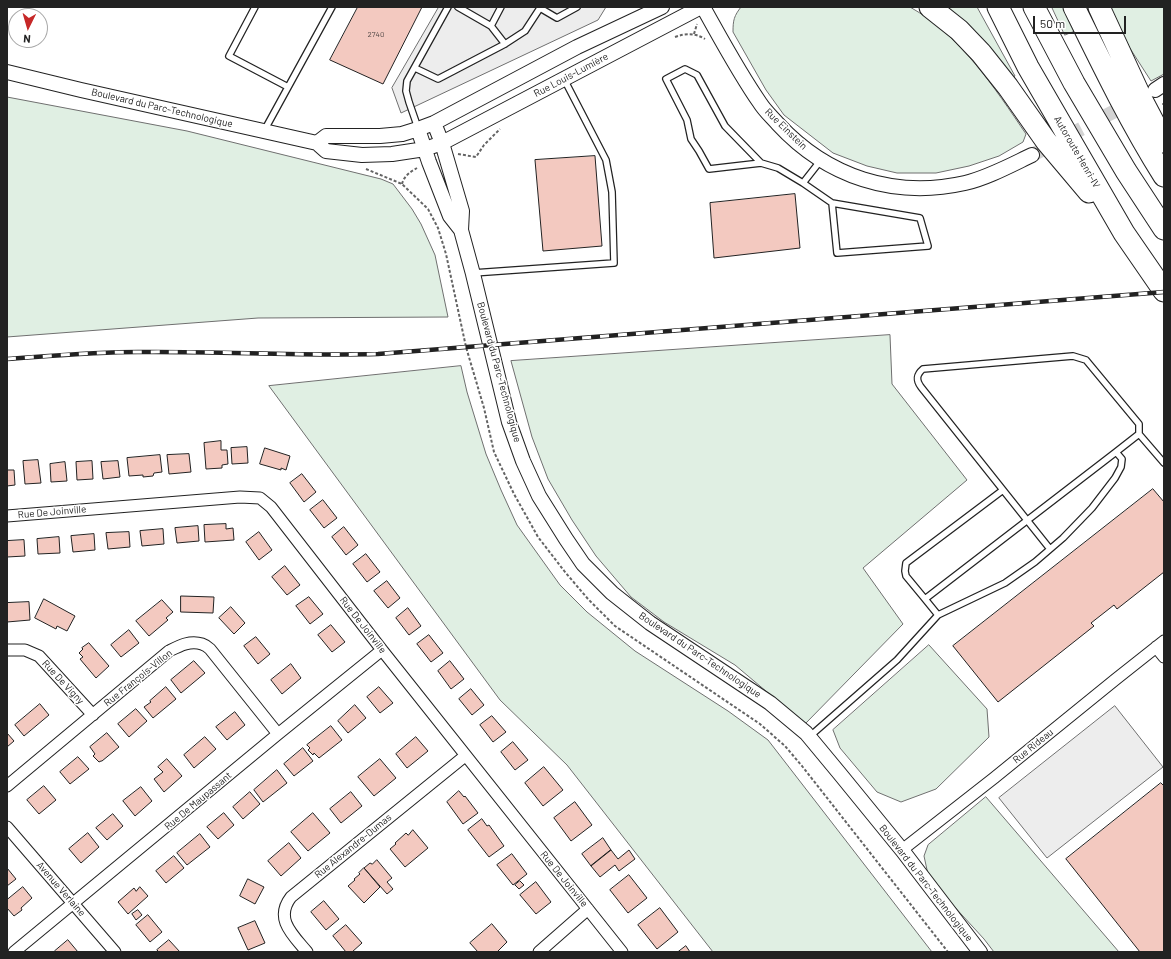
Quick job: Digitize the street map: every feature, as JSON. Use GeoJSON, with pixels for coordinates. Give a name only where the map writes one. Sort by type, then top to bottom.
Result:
{"type":"FeatureCollection","features":[{"type":"Feature","properties":{"kind":"highway"},"geometry":{"type":"LineString","coordinates":[[930,7],[959,30],[981,53],[1008,87],[1046,141],[1124,234]]}},
{"type":"Feature","properties":{"kind":"highway","name":"Autoroute Henri-IV"},"geometry":{"type":"LineString","coordinates":[[998,7],[1028,67],[1124,234],[1164,291]]}},
{"type":"Feature","properties":{"kind":"highway"},"geometry":{"type":"LineString","coordinates":[[1034,7],[1074,83],[1126,171],[1164,229]]}},
{"type":"Feature","properties":{"kind":"highway"},"geometry":{"type":"LineString","coordinates":[[1074,7],[1134,124],[1164,176]]}},
{"type":"Feature","properties":{"kind":"highway"},"geometry":{"type":"LineString","coordinates":[[1099,7],[1142,100],[1164,142]]}},
{"type":"Feature","properties":{"kind":"street","name":"Rue Louis-Lumière"},"geometry":{"type":"LineString","coordinates":[[434,123],[577,47],[662,7]]}},
{"type":"Feature","properties":{"kind":"street","name":"Rue Louis-Lumière"},"geometry":{"type":"LineString","coordinates":[[442,143],[702,7]]}},
{"type":"Feature","properties":{"kind":"street","name":"Rue Einstein"},"geometry":{"type":"LineString","coordinates":[[702,7],[760,105],[784,131],[804,148],[822,160],[851,175],[880,184],[928,189],[966,182],[996,172],[1032,155]]}},
{"type":"Feature","properties":{"kind":"street","name":"Boulevard du Parc-Technologique"},"geometry":{"type":"LineString","coordinates":[[7,72],[317,143],[326,151],[362,155],[392,154],[424,149],[442,143]]}},
{"type":"Feature","properties":{"kind":"street"},"geometry":{"type":"LineString","coordinates":[[317,143],[326,136],[380,136],[402,134],[434,123]]}},
{"type":"Feature","properties":{"kind":"street","name":"Boulevard du Parc-Technologique"},"geometry":{"type":"LineString","coordinates":[[434,123],[442,143],[462,211],[461,230],[510,422],[523,462],[539,496],[566,540],[583,564],[617,597],[650,623],[770,703],[806,733],[902,850],[980,952]]}},
{"type":"Feature","properties":{"kind":"street","name":"Boulevard du Parc-Technologique"},"geometry":{"type":"LineString","coordinates":[[418,129],[424,149],[450,216],[461,230]]}},
{"type":"Feature","properties":{"kind":"street","name":"Rue De Joinville"},"geometry":{"type":"LineString","coordinates":[[7,516],[240,497],[260,498],[271,507],[465,756],[622,952]]}},
{"type":"Feature","properties":{"kind":"street","name":"Rue François-Villon"},"geometry":{"type":"LineString","coordinates":[[7,786],[169,651],[181,645],[197,643],[210,649],[278,734]]}},
{"type":"Feature","properties":{"kind":"street"},"geometry":{"type":"LineString","coordinates":[[1160,644],[1164,657]]}},
{"type":"Feature","properties":{"kind":"street","name":"Rue Rideau"},"geometry":{"type":"LineString","coordinates":[[902,850],[1160,644]]}},
{"type":"Feature","properties":{"kind":"street","name":"Rue De Vigny"},"geometry":{"type":"LineString","coordinates":[[7,650],[24,650],[39,656],[93,715]]}},
{"type":"Feature","properties":{"kind":"street","name":"Rue De Maupassant"},"geometry":{"type":"LineString","coordinates":[[14,952],[382,650]]}},
{"type":"Feature","properties":{"kind":"street","name":"Rue Alexandre-Dumas"},"geometry":{"type":"LineString","coordinates":[[307,952],[286,924],[284,914],[286,903],[291,897],[465,756]]}},
{"type":"Feature","properties":{"kind":"street","name":"Avenue Verlaine"},"geometry":{"type":"LineString","coordinates":[[7,827],[115,952]]}},
{"type":"Feature","properties":{"kind":"street"},"geometry":{"type":"LineString","coordinates":[[539,952],[588,910]]}},
{"type":"Feature","properties":{"kind":"lane"},"geometry":{"type":"LineString","coordinates":[[255,7],[229,56],[288,87]]}},
{"type":"Feature","properties":{"kind":"lane"},"geometry":{"type":"LineString","coordinates":[[264,131],[332,7]]}},
{"type":"Feature","properties":{"kind":"lane"},"geometry":{"type":"LineString","coordinates":[[418,129],[406,91],[407,81],[448,7]]}},
{"type":"Feature","properties":{"kind":"lane"},"geometry":{"type":"LineString","coordinates":[[458,7],[491,26],[505,44]]}},
{"type":"Feature","properties":{"kind":"lane"},"geometry":{"type":"LineString","coordinates":[[491,26],[501,7]]}},
{"type":"Feature","properties":{"kind":"lane"},"geometry":{"type":"LineString","coordinates":[[415,68],[438,79],[505,44],[525,31],[540,8],[557,18],[577,7]]}},
{"type":"Feature","properties":{"kind":"lane"},"geometry":{"type":"LineString","coordinates":[[761,163],[725,126],[697,75],[685,69],[666,79],[687,120],[691,139],[709,169],[761,163],[778,168],[832,203],[920,218],[928,246],[837,253],[832,203]]}},
{"type":"Feature","properties":{"kind":"lane"},"geometry":{"type":"LineString","coordinates":[[473,274],[614,263],[612,192],[606,160],[564,79]]}},
{"type":"Feature","properties":{"kind":"lane"},"geometry":{"type":"LineString","coordinates":[[803,184],[822,160]]}},
{"type":"Feature","properties":{"kind":"lane"},"geometry":{"type":"LineString","coordinates":[[1050,549],[917,382],[919,372],[923,369],[1073,356],[1080,357],[1086,360],[1139,424],[1139,434],[1164,463]]}},
{"type":"Feature","properties":{"kind":"lane"},"geometry":{"type":"LineString","coordinates":[[925,599],[1139,434]]}},
{"type":"Feature","properties":{"kind":"lane"},"geometry":{"type":"LineString","coordinates":[[809,738],[897,660],[938,615],[1006,582],[1035,562],[1063,538],[1092,508],[1115,478],[1121,467],[1122,459],[1116,452]]}},
{"type":"Feature","properties":{"kind":"lane"},"geometry":{"type":"LineString","coordinates":[[938,615],[906,576],[906,564],[1003,490]]}},
{"type":"Feature","properties":{"kind":"path"},"geometry":{"type":"LineString","coordinates":[[673,37],[684,34],[694,34],[707,40]]}},
{"type":"Feature","properties":{"kind":"path"},"geometry":{"type":"LineString","coordinates":[[476,157],[484,145],[502,127]]}},
{"type":"Feature","properties":{"kind":"path"},"geometry":{"type":"LineString","coordinates":[[402,184],[428,209],[438,228],[446,254],[466,347],[484,408],[494,452],[514,494],[538,537],[588,600],[615,626],[760,724],[785,746],[948,952]]}},
{"type":"Feature","properties":{"kind":"green space"},"geometry":{"type":"Polygon","coordinates":[[[741,7],[910,7],[945,32],[975,64],[1002,98],[1026,134],[1023,142],[999,156],[969,166],[936,173],[897,173],[867,166],[833,153],[784,115],[766,90],[733,32],[734,18],[741,7]]]}},
{"type":"Feature","properties":{"kind":"green space"},"geometry":{"type":"Polygon","coordinates":[[[941,7],[977,7],[1015,76],[1009,80],[941,7]]]}},
{"type":"Feature","properties":{"kind":"green space"},"geometry":{"type":"Polygon","coordinates":[[[1052,7],[1063,7],[1075,31],[1065,35],[1052,7]]]}},
{"type":"Feature","properties":{"kind":"green space"},"geometry":{"type":"Polygon","coordinates":[[[1108,7],[1164,7],[1164,74],[1151,81],[1122,36],[1108,7]]]}},
{"type":"Feature","properties":{"kind":"green space"},"geometry":{"type":"Polygon","coordinates":[[[7,97],[187,131],[381,179],[393,184],[412,209],[421,224],[435,255],[448,317],[258,318],[7,337],[7,97]]]}},
{"type":"Feature","properties":{"kind":"green space"},"geometry":{"type":"Polygon","coordinates":[[[890,335],[892,384],[967,480],[863,568],[903,624],[805,724],[735,665],[664,622],[631,597],[596,556],[572,520],[548,479],[532,437],[511,361],[890,335]]]}},
{"type":"Feature","properties":{"kind":"green space"},"geometry":{"type":"Polygon","coordinates":[[[461,366],[467,392],[486,454],[501,490],[517,525],[560,585],[587,612],[635,651],[728,711],[768,740],[932,952],[713,952],[567,765],[500,700],[269,386],[461,366]]]}},
{"type":"Feature","properties":{"kind":"green space"},"geometry":{"type":"Polygon","coordinates":[[[929,645],[987,709],[989,737],[936,789],[901,802],[877,792],[840,748],[833,730],[929,645]]]}},
{"type":"Feature","properties":{"kind":"green space"},"geometry":{"type":"Polygon","coordinates":[[[986,797],[1119,952],[994,952],[929,879],[924,856],[928,845],[986,797]]]}},
{"type":"Feature","properties":{"kind":"shaded area"},"geometry":{"type":"Polygon","coordinates":[[[439,7],[606,7],[598,20],[401,113],[392,88],[439,7]]]}},
{"type":"Feature","properties":{"kind":"shaded area"},"geometry":{"type":"Polygon","coordinates":[[[1115,706],[1163,767],[1047,858],[999,798],[1115,706]]]}},
{"type":"Feature","properties":{"kind":"building"},"geometry":{"type":"Polygon","coordinates":[[[358,7],[422,7],[383,84],[330,60],[358,7]]]}},
{"type":"Feature","properties":{"kind":"building"},"geometry":{"type":"Polygon","coordinates":[[[595,156],[602,246],[543,251],[535,160],[595,156]]]}},
{"type":"Feature","properties":{"kind":"building"},"geometry":{"type":"Polygon","coordinates":[[[795,194],[800,248],[714,258],[710,203],[795,194]]]}},
{"type":"Feature","properties":{"kind":"building"},"geometry":{"type":"Polygon","coordinates":[[[221,441],[221,450],[227,450],[228,464],[222,465],[222,468],[206,469],[204,443],[221,441]]]}},
{"type":"Feature","properties":{"kind":"building"},"geometry":{"type":"Polygon","coordinates":[[[247,447],[248,463],[232,464],[231,448],[247,447]]]}},
{"type":"Feature","properties":{"kind":"building"},"geometry":{"type":"Polygon","coordinates":[[[265,448],[290,456],[286,470],[260,464],[265,448]]]}},
{"type":"Feature","properties":{"kind":"building"},"geometry":{"type":"Polygon","coordinates":[[[189,454],[191,472],[169,474],[167,455],[189,454]]]}},
{"type":"Feature","properties":{"kind":"building"},"geometry":{"type":"Polygon","coordinates":[[[160,455],[162,472],[154,473],[153,476],[129,476],[127,458],[160,455]]]}},
{"type":"Feature","properties":{"kind":"building"},"geometry":{"type":"Polygon","coordinates":[[[38,460],[41,483],[25,484],[23,461],[38,460]]]}},
{"type":"Feature","properties":{"kind":"building"},"geometry":{"type":"Polygon","coordinates":[[[92,461],[93,479],[77,480],[76,462],[92,461]]]}},
{"type":"Feature","properties":{"kind":"building"},"geometry":{"type":"Polygon","coordinates":[[[118,461],[120,477],[103,479],[101,462],[118,461]]]}},
{"type":"Feature","properties":{"kind":"building"},"geometry":{"type":"Polygon","coordinates":[[[65,462],[67,481],[51,482],[50,464],[65,462]]]}},
{"type":"Feature","properties":{"kind":"building"},"geometry":{"type":"Polygon","coordinates":[[[7,470],[14,470],[15,485],[7,486],[7,470]]]}},
{"type":"Feature","properties":{"kind":"building"},"geometry":{"type":"Polygon","coordinates":[[[302,474],[316,492],[304,502],[290,483],[302,474]]]}},
{"type":"Feature","properties":{"kind":"building"},"geometry":{"type":"Polygon","coordinates":[[[1153,489],[1164,502],[1164,572],[1117,609],[1114,605],[1091,623],[1094,626],[998,702],[953,646],[1153,489]]]}},
{"type":"Feature","properties":{"kind":"building"},"geometry":{"type":"Polygon","coordinates":[[[323,500],[337,518],[324,528],[310,510],[323,500]]]}},
{"type":"Feature","properties":{"kind":"building"},"geometry":{"type":"Polygon","coordinates":[[[226,524],[226,529],[233,528],[234,540],[205,542],[204,525],[226,524]]]}},
{"type":"Feature","properties":{"kind":"building"},"geometry":{"type":"Polygon","coordinates":[[[198,526],[199,541],[177,543],[175,528],[198,526]]]}},
{"type":"Feature","properties":{"kind":"building"},"geometry":{"type":"Polygon","coordinates":[[[344,527],[358,545],[346,555],[332,537],[344,527]]]}},
{"type":"Feature","properties":{"kind":"building"},"geometry":{"type":"Polygon","coordinates":[[[163,529],[164,544],[142,546],[140,531],[163,529]]]}},
{"type":"Feature","properties":{"kind":"building"},"geometry":{"type":"Polygon","coordinates":[[[129,532],[130,547],[108,549],[106,533],[129,532]]]}},
{"type":"Feature","properties":{"kind":"building"},"geometry":{"type":"Polygon","coordinates":[[[259,532],[272,550],[259,560],[246,542],[259,532]]]}},
{"type":"Feature","properties":{"kind":"building"},"geometry":{"type":"Polygon","coordinates":[[[94,534],[95,550],[73,552],[71,536],[94,534]]]}},
{"type":"Feature","properties":{"kind":"building"},"geometry":{"type":"Polygon","coordinates":[[[59,537],[60,553],[38,554],[37,539],[59,537]]]}},
{"type":"Feature","properties":{"kind":"building"},"geometry":{"type":"Polygon","coordinates":[[[24,540],[25,556],[7,557],[7,541],[24,540]]]}},
{"type":"Feature","properties":{"kind":"building"},"geometry":{"type":"Polygon","coordinates":[[[366,554],[380,572],[367,582],[353,564],[366,554]]]}},
{"type":"Feature","properties":{"kind":"building"},"geometry":{"type":"Polygon","coordinates":[[[285,566],[300,585],[287,595],[272,577],[285,566]]]}},
{"type":"Feature","properties":{"kind":"building"},"geometry":{"type":"Polygon","coordinates":[[[387,581],[400,598],[388,608],[374,591],[387,581]]]}},
{"type":"Feature","properties":{"kind":"building"},"geometry":{"type":"Polygon","coordinates":[[[181,596],[214,597],[213,613],[181,612],[181,596]]]}},
{"type":"Feature","properties":{"kind":"building"},"geometry":{"type":"Polygon","coordinates":[[[309,597],[323,614],[310,624],[296,606],[309,597]]]}},
{"type":"Feature","properties":{"kind":"building"},"geometry":{"type":"Polygon","coordinates":[[[44,599],[75,616],[67,631],[57,626],[56,629],[35,618],[44,599]]]}},
{"type":"Feature","properties":{"kind":"building"},"geometry":{"type":"Polygon","coordinates":[[[162,600],[173,612],[166,618],[168,620],[149,636],[136,621],[162,600]]]}},
{"type":"Feature","properties":{"kind":"building"},"geometry":{"type":"Polygon","coordinates":[[[29,602],[30,620],[7,622],[7,603],[29,602]]]}},
{"type":"Feature","properties":{"kind":"building"},"geometry":{"type":"Polygon","coordinates":[[[231,607],[245,623],[234,634],[219,618],[231,607]]]}},
{"type":"Feature","properties":{"kind":"building"},"geometry":{"type":"Polygon","coordinates":[[[408,608],[421,626],[409,635],[396,618],[408,608]]]}},
{"type":"Feature","properties":{"kind":"building"},"geometry":{"type":"Polygon","coordinates":[[[331,625],[345,642],[332,652],[318,635],[331,625]]]}},
{"type":"Feature","properties":{"kind":"building"},"geometry":{"type":"Polygon","coordinates":[[[129,630],[139,643],[121,657],[111,645],[129,630]]]}},
{"type":"Feature","properties":{"kind":"building"},"geometry":{"type":"Polygon","coordinates":[[[429,635],[443,653],[431,662],[417,644],[429,635]]]}},
{"type":"Feature","properties":{"kind":"building"},"geometry":{"type":"Polygon","coordinates":[[[256,637],[270,654],[258,664],[244,646],[256,637]]]}},
{"type":"Feature","properties":{"kind":"building"},"geometry":{"type":"Polygon","coordinates":[[[89,643],[109,666],[96,678],[80,659],[83,657],[79,653],[83,649],[82,648],[89,643]]]}},
{"type":"Feature","properties":{"kind":"building"},"geometry":{"type":"Polygon","coordinates":[[[194,661],[205,673],[181,693],[171,680],[194,661]]]}},
{"type":"Feature","properties":{"kind":"building"},"geometry":{"type":"Polygon","coordinates":[[[450,661],[464,679],[451,689],[438,671],[450,661]]]}},
{"type":"Feature","properties":{"kind":"building"},"geometry":{"type":"Polygon","coordinates":[[[291,664],[301,678],[282,694],[271,680],[291,664]]]}},
{"type":"Feature","properties":{"kind":"building"},"geometry":{"type":"Polygon","coordinates":[[[166,687],[176,699],[153,718],[144,707],[166,687]]]}},
{"type":"Feature","properties":{"kind":"building"},"geometry":{"type":"Polygon","coordinates":[[[379,687],[393,703],[380,713],[367,697],[379,687]]]}},
{"type":"Feature","properties":{"kind":"building"},"geometry":{"type":"Polygon","coordinates":[[[471,689],[484,705],[472,715],[459,699],[471,689]]]}},
{"type":"Feature","properties":{"kind":"building"},"geometry":{"type":"Polygon","coordinates":[[[40,704],[49,715],[24,736],[15,725],[40,704]]]}},
{"type":"Feature","properties":{"kind":"building"},"geometry":{"type":"Polygon","coordinates":[[[355,705],[366,718],[348,733],[338,721],[355,705]]]}},
{"type":"Feature","properties":{"kind":"building"},"geometry":{"type":"Polygon","coordinates":[[[136,709],[147,721],[129,737],[118,724],[136,709]]]}},
{"type":"Feature","properties":{"kind":"building"},"geometry":{"type":"Polygon","coordinates":[[[235,712],[245,725],[227,740],[216,727],[235,712]]]}},
{"type":"Feature","properties":{"kind":"building"},"geometry":{"type":"Polygon","coordinates":[[[492,716],[506,732],[493,742],[480,725],[492,716]]]}},
{"type":"Feature","properties":{"kind":"building"},"geometry":{"type":"Polygon","coordinates":[[[331,726],[342,740],[319,758],[308,750],[310,748],[307,745],[331,726]]]}},
{"type":"Feature","properties":{"kind":"building"},"geometry":{"type":"Polygon","coordinates":[[[7,733],[14,741],[7,747],[7,733]]]}},
{"type":"Feature","properties":{"kind":"building"},"geometry":{"type":"Polygon","coordinates":[[[107,733],[119,747],[99,762],[93,756],[95,754],[90,747],[107,733]]]}},
{"type":"Feature","properties":{"kind":"building"},"geometry":{"type":"Polygon","coordinates":[[[205,737],[216,749],[194,768],[184,755],[205,737]]]}},
{"type":"Feature","properties":{"kind":"building"},"geometry":{"type":"Polygon","coordinates":[[[416,737],[428,751],[407,768],[396,754],[416,737]]]}},
{"type":"Feature","properties":{"kind":"building"},"geometry":{"type":"Polygon","coordinates":[[[513,742],[528,760],[515,770],[501,752],[513,742]]]}},
{"type":"Feature","properties":{"kind":"building"},"geometry":{"type":"Polygon","coordinates":[[[303,748],[313,761],[294,776],[284,764],[303,748]]]}},
{"type":"Feature","properties":{"kind":"building"},"geometry":{"type":"Polygon","coordinates":[[[78,757],[89,769],[70,784],[60,772],[78,757]]]}},
{"type":"Feature","properties":{"kind":"building"},"geometry":{"type":"Polygon","coordinates":[[[167,759],[182,776],[164,792],[154,779],[163,772],[158,767],[167,759]]]}},
{"type":"Feature","properties":{"kind":"building"},"geometry":{"type":"Polygon","coordinates":[[[380,759],[396,778],[374,796],[358,777],[380,759]]]}},
{"type":"Feature","properties":{"kind":"building"},"geometry":{"type":"Polygon","coordinates":[[[544,767],[563,790],[543,806],[525,783],[544,767]]]}},
{"type":"Feature","properties":{"kind":"building"},"geometry":{"type":"Polygon","coordinates":[[[277,770],[287,783],[263,802],[254,790],[277,770]]]}},
{"type":"Feature","properties":{"kind":"building"},"geometry":{"type":"Polygon","coordinates":[[[1161,783],[1164,786],[1164,952],[1140,952],[1066,859],[1161,783]]]}},
{"type":"Feature","properties":{"kind":"building"},"geometry":{"type":"Polygon","coordinates":[[[44,786],[56,800],[39,814],[27,800],[44,786]]]}},
{"type":"Feature","properties":{"kind":"building"},"geometry":{"type":"Polygon","coordinates":[[[141,787],[152,801],[135,816],[123,801],[141,787]]]}},
{"type":"Feature","properties":{"kind":"building"},"geometry":{"type":"Polygon","coordinates":[[[459,791],[464,797],[465,796],[478,813],[463,824],[447,802],[459,791]]]}},
{"type":"Feature","properties":{"kind":"building"},"geometry":{"type":"Polygon","coordinates":[[[250,792],[260,804],[243,819],[233,807],[250,792]]]}},
{"type":"Feature","properties":{"kind":"building"},"geometry":{"type":"Polygon","coordinates":[[[351,792],[362,806],[341,823],[330,809],[351,792]]]}},
{"type":"Feature","properties":{"kind":"building"},"geometry":{"type":"Polygon","coordinates":[[[575,802],[592,825],[571,841],[554,818],[575,802]]]}},
{"type":"Feature","properties":{"kind":"building"},"geometry":{"type":"Polygon","coordinates":[[[224,813],[234,825],[218,839],[207,827],[224,813]]]}},
{"type":"Feature","properties":{"kind":"building"},"geometry":{"type":"Polygon","coordinates":[[[313,813],[330,833],[308,851],[291,832],[313,813]]]}},
{"type":"Feature","properties":{"kind":"building"},"geometry":{"type":"Polygon","coordinates":[[[113,814],[123,826],[107,840],[96,828],[113,814]]]}},
{"type":"Feature","properties":{"kind":"building"},"geometry":{"type":"Polygon","coordinates":[[[482,819],[487,826],[489,825],[504,846],[489,857],[468,830],[482,819]]]}},
{"type":"Feature","properties":{"kind":"building"},"geometry":{"type":"Polygon","coordinates":[[[413,830],[428,848],[405,867],[390,849],[406,833],[408,835],[413,830]]]}},
{"type":"Feature","properties":{"kind":"building"},"geometry":{"type":"Polygon","coordinates":[[[88,833],[99,847],[81,863],[69,849],[88,833]]]}},
{"type":"Feature","properties":{"kind":"building"},"geometry":{"type":"Polygon","coordinates":[[[200,834],[210,847],[187,865],[177,853],[200,834]]]}},
{"type":"Feature","properties":{"kind":"building"},"geometry":{"type":"Polygon","coordinates":[[[603,838],[611,850],[591,866],[582,854],[603,838]]]}},
{"type":"Feature","properties":{"kind":"building"},"geometry":{"type":"Polygon","coordinates":[[[289,843],[301,858],[281,876],[268,861],[289,843]]]}},
{"type":"Feature","properties":{"kind":"building"},"geometry":{"type":"Polygon","coordinates":[[[611,850],[618,859],[629,850],[635,859],[619,871],[615,865],[600,877],[591,866],[611,850]]]}},
{"type":"Feature","properties":{"kind":"building"},"geometry":{"type":"Polygon","coordinates":[[[512,854],[527,874],[513,885],[497,865],[512,854]]]}},
{"type":"Feature","properties":{"kind":"building"},"geometry":{"type":"Polygon","coordinates":[[[174,856],[184,868],[166,883],[156,871],[174,856]]]}},
{"type":"Feature","properties":{"kind":"building"},"geometry":{"type":"Polygon","coordinates":[[[377,860],[392,878],[387,882],[393,889],[387,894],[364,868],[377,860]]]}},
{"type":"Feature","properties":{"kind":"building"},"geometry":{"type":"Polygon","coordinates":[[[7,868],[16,879],[7,886],[7,868]]]}},
{"type":"Feature","properties":{"kind":"building"},"geometry":{"type":"Polygon","coordinates":[[[364,868],[380,887],[364,903],[348,886],[355,880],[354,879],[364,868]]]}},
{"type":"Feature","properties":{"kind":"building"},"geometry":{"type":"Polygon","coordinates":[[[629,875],[647,898],[628,913],[610,890],[629,875]]]}},
{"type":"Feature","properties":{"kind":"building"},"geometry":{"type":"Polygon","coordinates":[[[248,879],[264,887],[255,904],[240,896],[248,879]]]}},
{"type":"Feature","properties":{"kind":"building"},"geometry":{"type":"Polygon","coordinates":[[[520,881],[524,885],[519,889],[515,885],[520,881]]]}},
{"type":"Feature","properties":{"kind":"building"},"geometry":{"type":"Polygon","coordinates":[[[536,882],[551,902],[536,914],[520,895],[536,882]]]}},
{"type":"Feature","properties":{"kind":"building"},"geometry":{"type":"Polygon","coordinates":[[[23,887],[32,898],[21,908],[22,910],[14,916],[7,908],[7,900],[23,887]]]}},
{"type":"Feature","properties":{"kind":"building"},"geometry":{"type":"Polygon","coordinates":[[[140,887],[148,896],[128,914],[118,902],[134,888],[136,891],[140,887]]]}},
{"type":"Feature","properties":{"kind":"building"},"geometry":{"type":"Polygon","coordinates":[[[324,901],[339,919],[326,930],[311,912],[324,901]]]}},
{"type":"Feature","properties":{"kind":"building"},"geometry":{"type":"Polygon","coordinates":[[[660,908],[678,932],[657,949],[638,925],[660,908]]]}},
{"type":"Feature","properties":{"kind":"building"},"geometry":{"type":"Polygon","coordinates":[[[138,910],[142,915],[136,920],[132,914],[138,910]]]}},
{"type":"Feature","properties":{"kind":"building"},"geometry":{"type":"Polygon","coordinates":[[[148,915],[162,932],[150,942],[136,925],[148,915]]]}},
{"type":"Feature","properties":{"kind":"building"},"geometry":{"type":"Polygon","coordinates":[[[255,921],[265,943],[248,950],[238,928],[255,921]]]}},
{"type":"Feature","properties":{"kind":"building"},"geometry":{"type":"Polygon","coordinates":[[[492,924],[507,942],[497,952],[478,952],[470,943],[492,924]]]}},
{"type":"Feature","properties":{"kind":"building"},"geometry":{"type":"Polygon","coordinates":[[[346,925],[362,943],[352,952],[346,952],[333,936],[346,925]]]}},
{"type":"Feature","properties":{"kind":"building"},"geometry":{"type":"Polygon","coordinates":[[[68,940],[78,952],[55,951],[68,940]]]}},
{"type":"Feature","properties":{"kind":"building"},"geometry":{"type":"Polygon","coordinates":[[[169,940],[180,952],[159,952],[157,950],[169,940]]]}},
{"type":"Feature","properties":{"kind":"building"},"geometry":{"type":"Polygon","coordinates":[[[686,946],[690,952],[678,952],[686,946]]]}},
{"type":"Feature","properties":{"kind":"tunnel"},"geometry":{"type":"LineString","coordinates":[[1032,155],[1132,102]]}},
{"type":"Feature","properties":{"kind":"railway"},"geometry":{"type":"LineString","coordinates":[[7,359],[122,352],[378,354],[1164,292]]}}]}
